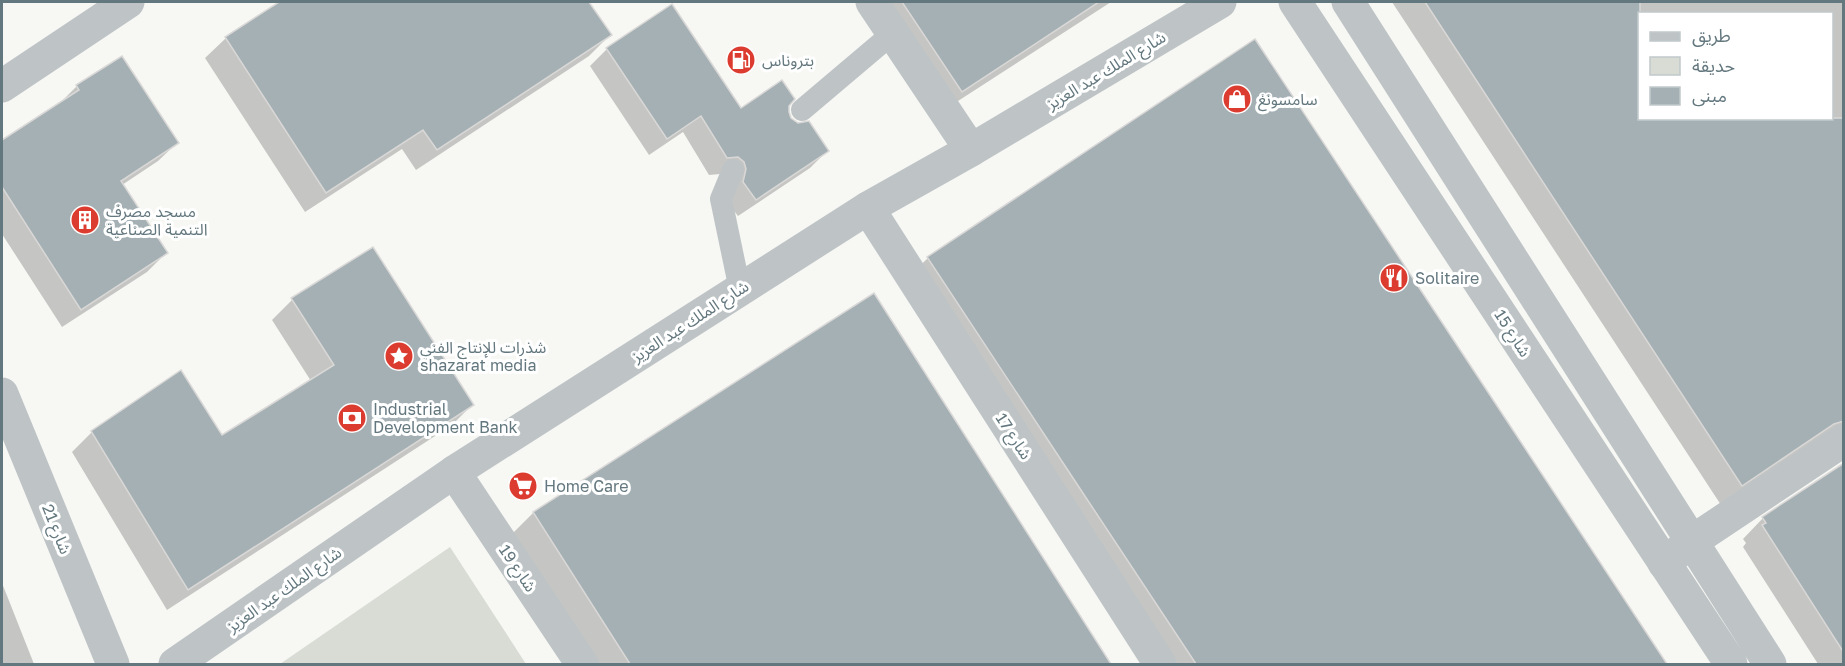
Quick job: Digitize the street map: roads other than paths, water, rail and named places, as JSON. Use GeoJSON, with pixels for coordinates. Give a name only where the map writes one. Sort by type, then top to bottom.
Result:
{"type":"FeatureCollection","features":[{"type":"Feature","properties":{"kind":"street"},"geometry":{"type":"LineString","coordinates":[[2,86],[128,2]]}},
{"type":"Feature","properties":{"kind":"street"},"geometry":{"type":"LineString","coordinates":[[872,2],[971,150]]}},
{"type":"Feature","properties":{"kind":"street","name":"شارع الملك عبد العزيز"},"geometry":{"type":"LineString","coordinates":[[175,664],[454,472],[868,208],[971,150],[1220,2]]}},
{"type":"Feature","properties":{"kind":"street","name":"شارع 15"},"geometry":{"type":"LineString","coordinates":[[1295,2],[1731,664]]}},
{"type":"Feature","properties":{"kind":"street"},"geometry":{"type":"LineString","coordinates":[[1348,2],[1690,542],[1770,664]]}},
{"type":"Feature","properties":{"kind":"street","name":"شارع 17"},"geometry":{"type":"LineString","coordinates":[[868,208],[1160,664]]}},
{"type":"Feature","properties":{"kind":"street","name":"شارع 21"},"geometry":{"type":"LineString","coordinates":[[2,394],[113,664]]}},
{"type":"Feature","properties":{"kind":"street"},"geometry":{"type":"LineString","coordinates":[[1664,563],[1690,542],[1844,440]]}},
{"type":"Feature","properties":{"kind":"street","name":"شارع 19"},"geometry":{"type":"LineString","coordinates":[[454,472],[582,664]]}},
{"type":"Feature","properties":{"kind":"lane"},"geometry":{"type":"LineString","coordinates":[[802,110],[893,33]]}},
{"type":"Feature","properties":{"kind":"lane"},"geometry":{"type":"LineString","coordinates":[[733,170],[721,199],[740,290]]}},
{"type":"Feature","properties":{"kind":"place","name":"بتروناس"},"geometry":{"type":"Point","coordinates":[741,60]}},
{"type":"Feature","properties":{"kind":"place","name":"سامسونغ"},"geometry":{"type":"Point","coordinates":[1237,99]}},
{"type":"Feature","properties":{"kind":"place","name":"مسجد مصرف التنمية الصناعية"},"geometry":{"type":"Point","coordinates":[85,220]}},
{"type":"Feature","properties":{"kind":"place","name":"Solitaire"},"geometry":{"type":"Point","coordinates":[1394,278]}},
{"type":"Feature","properties":{"kind":"place","name":"شذرات للإنتاج الفني shazarat media"},"geometry":{"type":"Point","coordinates":[399,356]}},
{"type":"Feature","properties":{"kind":"place","name":"Industrial Development Bank"},"geometry":{"type":"Point","coordinates":[352,418]}},
{"type":"Feature","properties":{"kind":"place","name":"Home Care"},"geometry":{"type":"Point","coordinates":[523,486]}}]}
